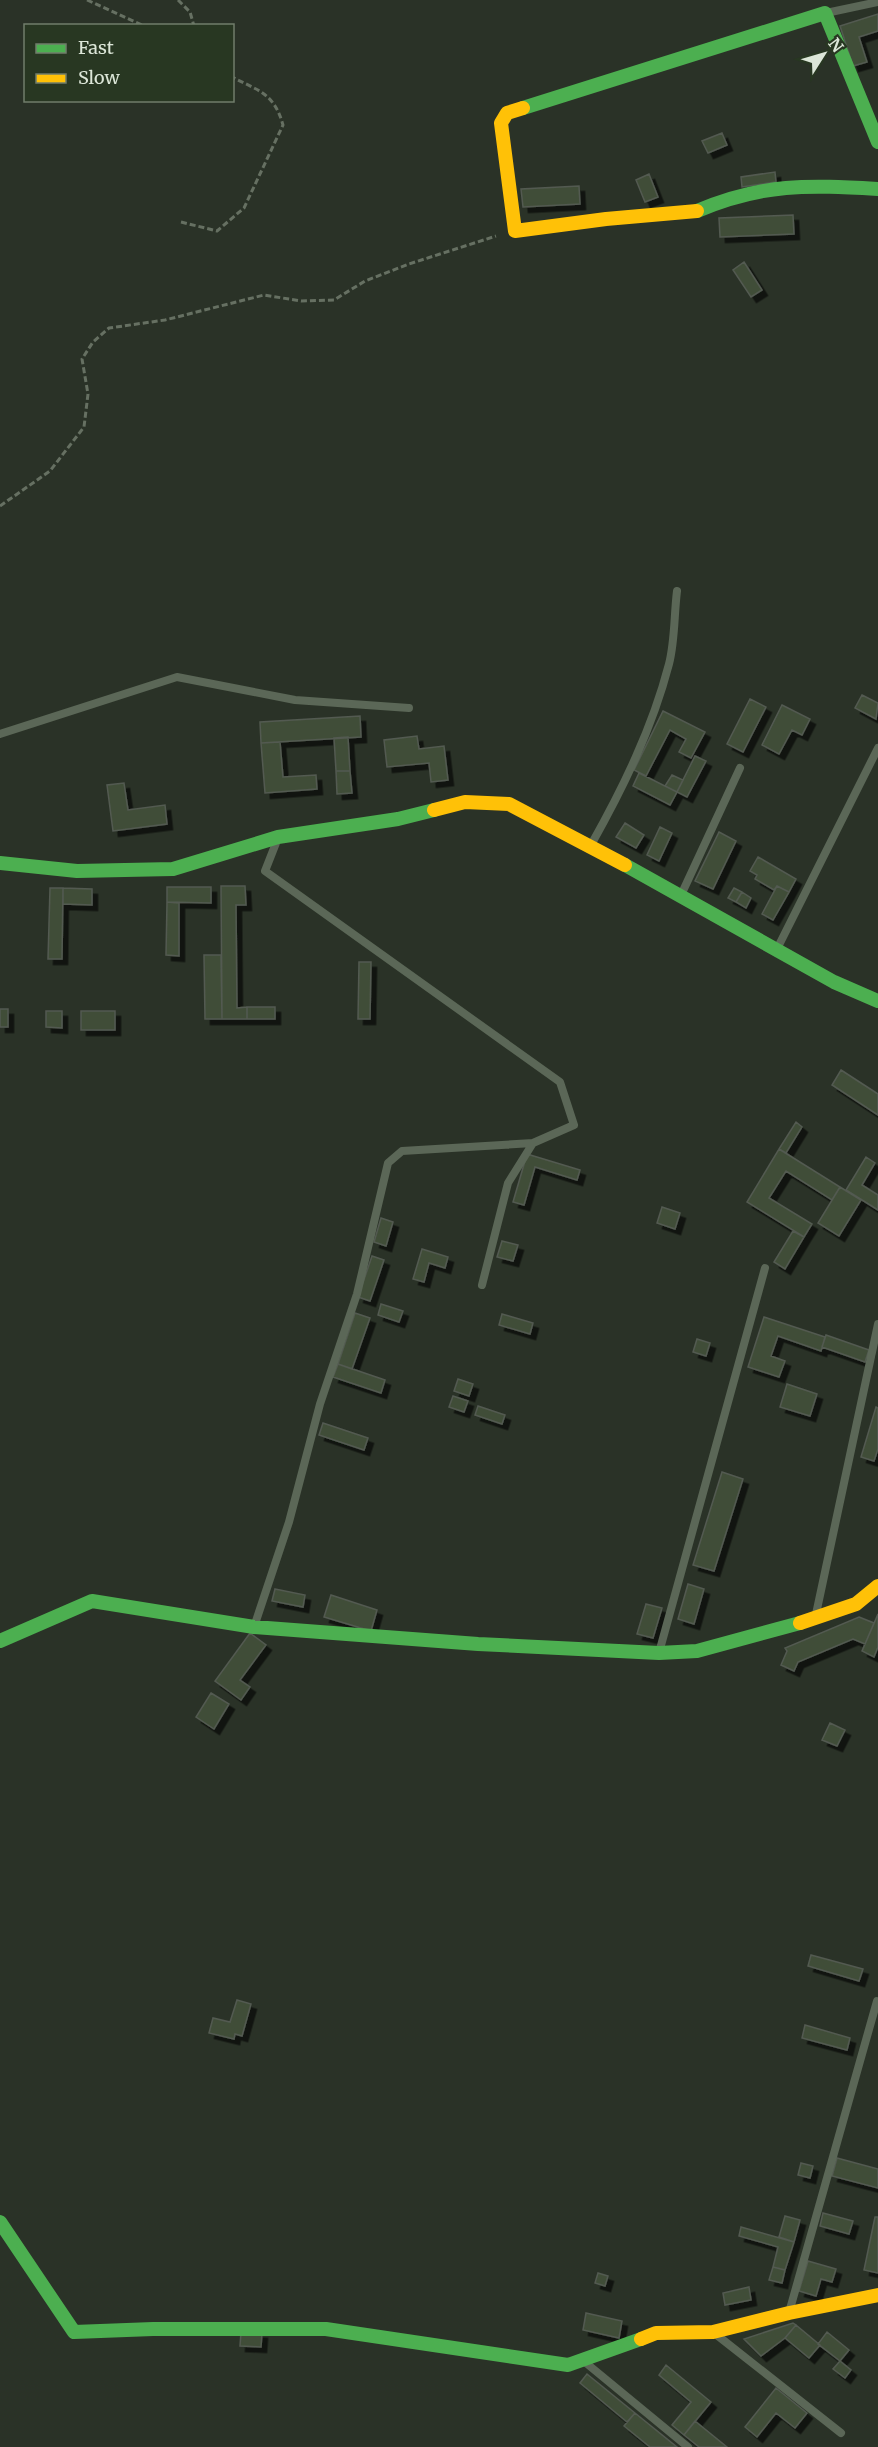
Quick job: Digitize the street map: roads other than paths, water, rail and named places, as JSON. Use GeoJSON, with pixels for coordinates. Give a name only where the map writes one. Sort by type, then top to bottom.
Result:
{"type":"FeatureCollection","features":[{"type":"Feature","properties":{"kind":"street"},"geometry":{"type":"LineString","coordinates":[[878,142],[873,118],[825,13],[507,113],[501,123],[515,231],[606,219],[696,211],[749,192],[782,187],[825,186],[878,189]]}},
{"type":"Feature","properties":{"kind":"street"},"geometry":{"type":"LineString","coordinates":[[0,863],[77,871],[173,869],[278,837],[398,819],[465,802],[509,804],[590,846],[834,982],[878,1001]]}},
{"type":"Feature","properties":{"kind":"street"},"geometry":{"type":"LineString","coordinates":[[0,1641],[92,1601],[254,1627],[478,1644],[659,1653],[697,1652],[776,1631],[856,1604],[878,1586]]}},
{"type":"Feature","properties":{"kind":"street"},"geometry":{"type":"LineString","coordinates":[[0,2222],[74,2332],[153,2329],[326,2329],[568,2365],[656,2333],[713,2332],[789,2313],[878,2295]]}},
{"type":"Feature","properties":{"kind":"lane"},"geometry":{"type":"LineString","coordinates":[[825,13],[878,2]]}},
{"type":"Feature","properties":{"kind":"lane"},"geometry":{"type":"LineString","coordinates":[[590,846],[627,780],[656,707],[670,662],[677,591]]}},
{"type":"Feature","properties":{"kind":"lane"},"geometry":{"type":"LineString","coordinates":[[0,734],[177,678],[295,700],[409,708]]}},
{"type":"Feature","properties":{"kind":"lane"},"geometry":{"type":"LineString","coordinates":[[777,950],[878,748]]}},
{"type":"Feature","properties":{"kind":"lane"},"geometry":{"type":"LineString","coordinates":[[681,896],[740,768]]}},
{"type":"Feature","properties":{"kind":"lane"},"geometry":{"type":"LineString","coordinates":[[254,1627],[289,1522],[320,1404],[357,1294],[388,1163],[402,1151],[533,1143],[574,1125],[560,1082],[265,871],[278,837]]}},
{"type":"Feature","properties":{"kind":"lane"},"geometry":{"type":"LineString","coordinates":[[482,1285],[508,1183],[533,1143]]}},
{"type":"Feature","properties":{"kind":"lane"},"geometry":{"type":"LineString","coordinates":[[659,1653],[765,1268]]}},
{"type":"Feature","properties":{"kind":"lane"},"geometry":{"type":"LineString","coordinates":[[815,1617],[878,1324]]}},
{"type":"Feature","properties":{"kind":"lane"},"geometry":{"type":"LineString","coordinates":[[789,2313],[877,2001]]}},
{"type":"Feature","properties":{"kind":"lane"},"geometry":{"type":"LineString","coordinates":[[713,2332],[841,2433]]}},
{"type":"Feature","properties":{"kind":"lane"},"geometry":{"type":"LineString","coordinates":[[584,2361],[688,2447]]}}]}
